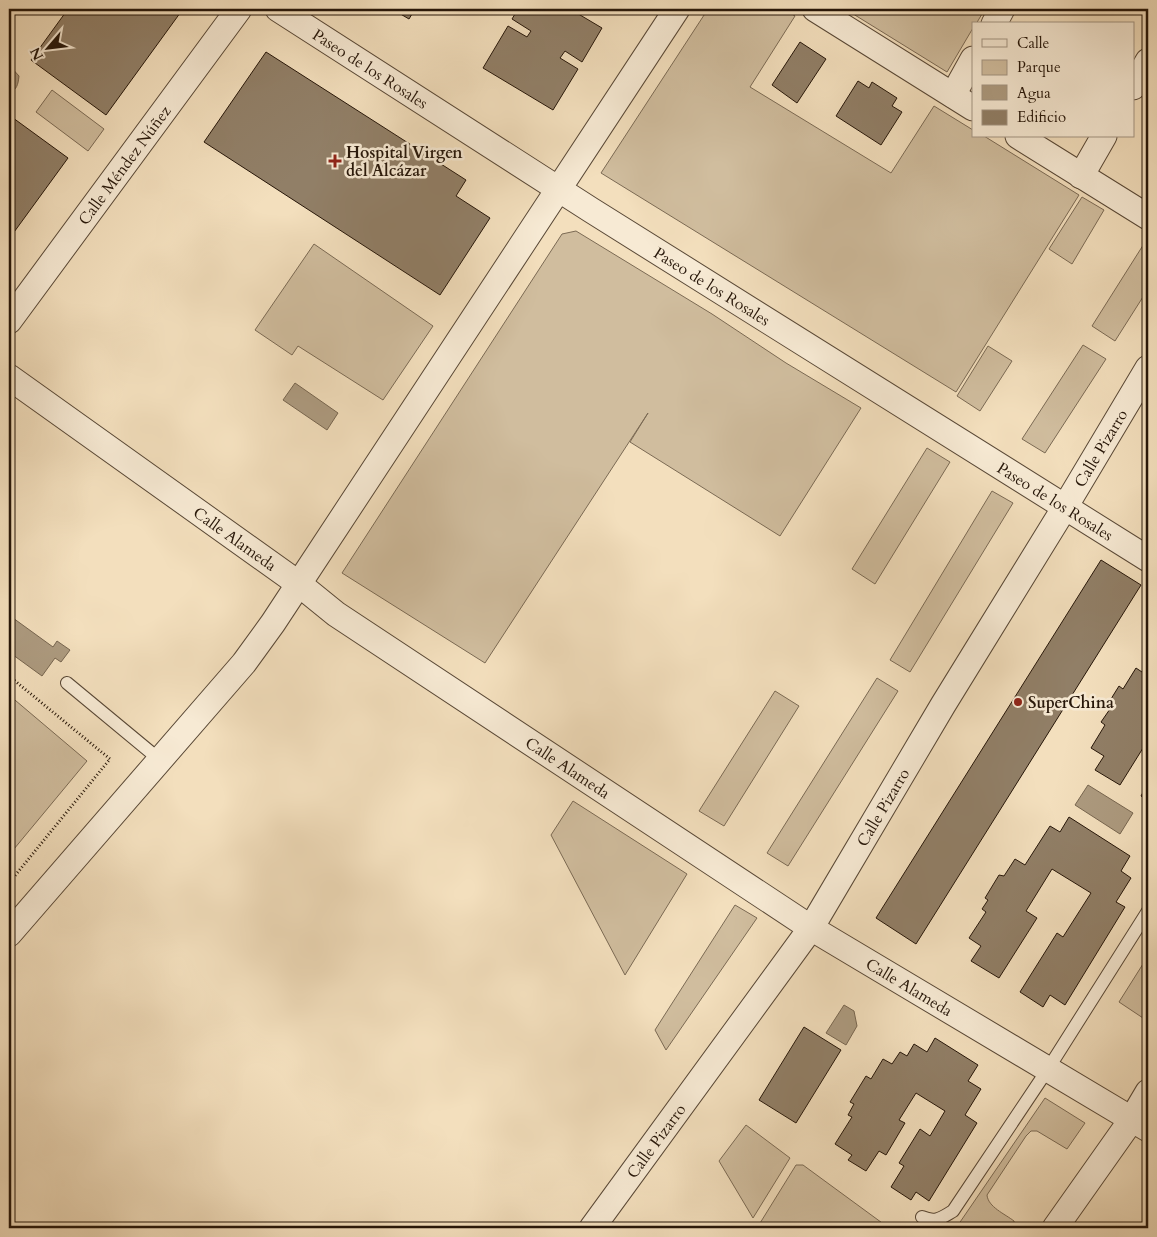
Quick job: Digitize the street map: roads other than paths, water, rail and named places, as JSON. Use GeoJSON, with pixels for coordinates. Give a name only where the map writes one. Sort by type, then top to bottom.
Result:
{"type":"FeatureCollection","features":[{"type":"Feature","properties":{"kind":"street","name":"Calle Méndez Núñez"},"geometry":{"type":"LineString","coordinates":[[9,321],[239,9]]}},
{"type":"Feature","properties":{"kind":"street","name":"Paseo de los Rosales"},"geometry":{"type":"LineString","coordinates":[[278,9],[558,189],[1148,559]]}},
{"type":"Feature","properties":{"kind":"street"},"geometry":{"type":"LineString","coordinates":[[9,934],[244,663],[299,584],[677,9]]}},
{"type":"Feature","properties":{"kind":"street"},"geometry":{"type":"LineString","coordinates":[[815,9],[972,107]]}},
{"type":"Feature","properties":{"kind":"street"},"geometry":{"type":"LineString","coordinates":[[995,22],[1002,9]]}},
{"type":"Feature","properties":{"kind":"street"},"geometry":{"type":"LineString","coordinates":[[953,95],[972,61]]}},
{"type":"Feature","properties":{"kind":"street"},"geometry":{"type":"LineString","coordinates":[[1134,84],[1148,61]]}},
{"type":"Feature","properties":{"kind":"street"},"geometry":{"type":"LineString","coordinates":[[1021,138],[1148,217]]}},
{"type":"Feature","properties":{"kind":"street"},"geometry":{"type":"LineString","coordinates":[[1081,176],[1103,138]]}},
{"type":"Feature","properties":{"kind":"street","name":"Calle Pizarro"},"geometry":{"type":"LineString","coordinates":[[592,1228],[811,928],[943,705],[1148,368]]}},
{"type":"Feature","properties":{"kind":"street","name":"Calle Alameda"},"geometry":{"type":"LineString","coordinates":[[9,377],[299,584],[336,614],[811,928],[1140,1124]]}},
{"type":"Feature","properties":{"kind":"street"},"geometry":{"type":"LineString","coordinates":[[1055,1228],[1140,1124],[1148,1092]]}},
{"type":"Feature","properties":{"kind":"lane"},"geometry":{"type":"LineString","coordinates":[[67,683],[160,760]]}},
{"type":"Feature","properties":{"kind":"lane"},"geometry":{"type":"LineString","coordinates":[[922,1217],[931,1221],[953,1211],[1048,1069],[1148,911]]}},
{"type":"Feature","properties":{"kind":"water"},"geometry":{"type":"Polygon","coordinates":[[[9,65],[19,76],[17,86],[9,94],[9,65]]]}},
{"type":"Feature","properties":{"kind":"water"},"geometry":{"type":"Polygon","coordinates":[[[295,383],[338,413],[327,430],[283,400],[295,383]]]}},
{"type":"Feature","properties":{"kind":"water"},"geometry":{"type":"Polygon","coordinates":[[[13,618],[53,647],[57,641],[70,650],[61,662],[55,658],[42,676],[9,652],[9,623],[13,618]]]}},
{"type":"Feature","properties":{"kind":"water"},"geometry":{"type":"Polygon","coordinates":[[[1088,785],[1133,813],[1120,834],[1075,805],[1088,785]]]}},
{"type":"Feature","properties":{"kind":"water"},"geometry":{"type":"Polygon","coordinates":[[[844,1005],[854,1011],[857,1026],[846,1045],[826,1033],[844,1005]]]}},
{"type":"Feature","properties":{"kind":"place","name":"Hospital Virgen del Alcázar"},"geometry":{"type":"Point","coordinates":[335,161]}},
{"type":"Feature","properties":{"kind":"place","name":"SuperChina"},"geometry":{"type":"Point","coordinates":[1018,702]}}]}
